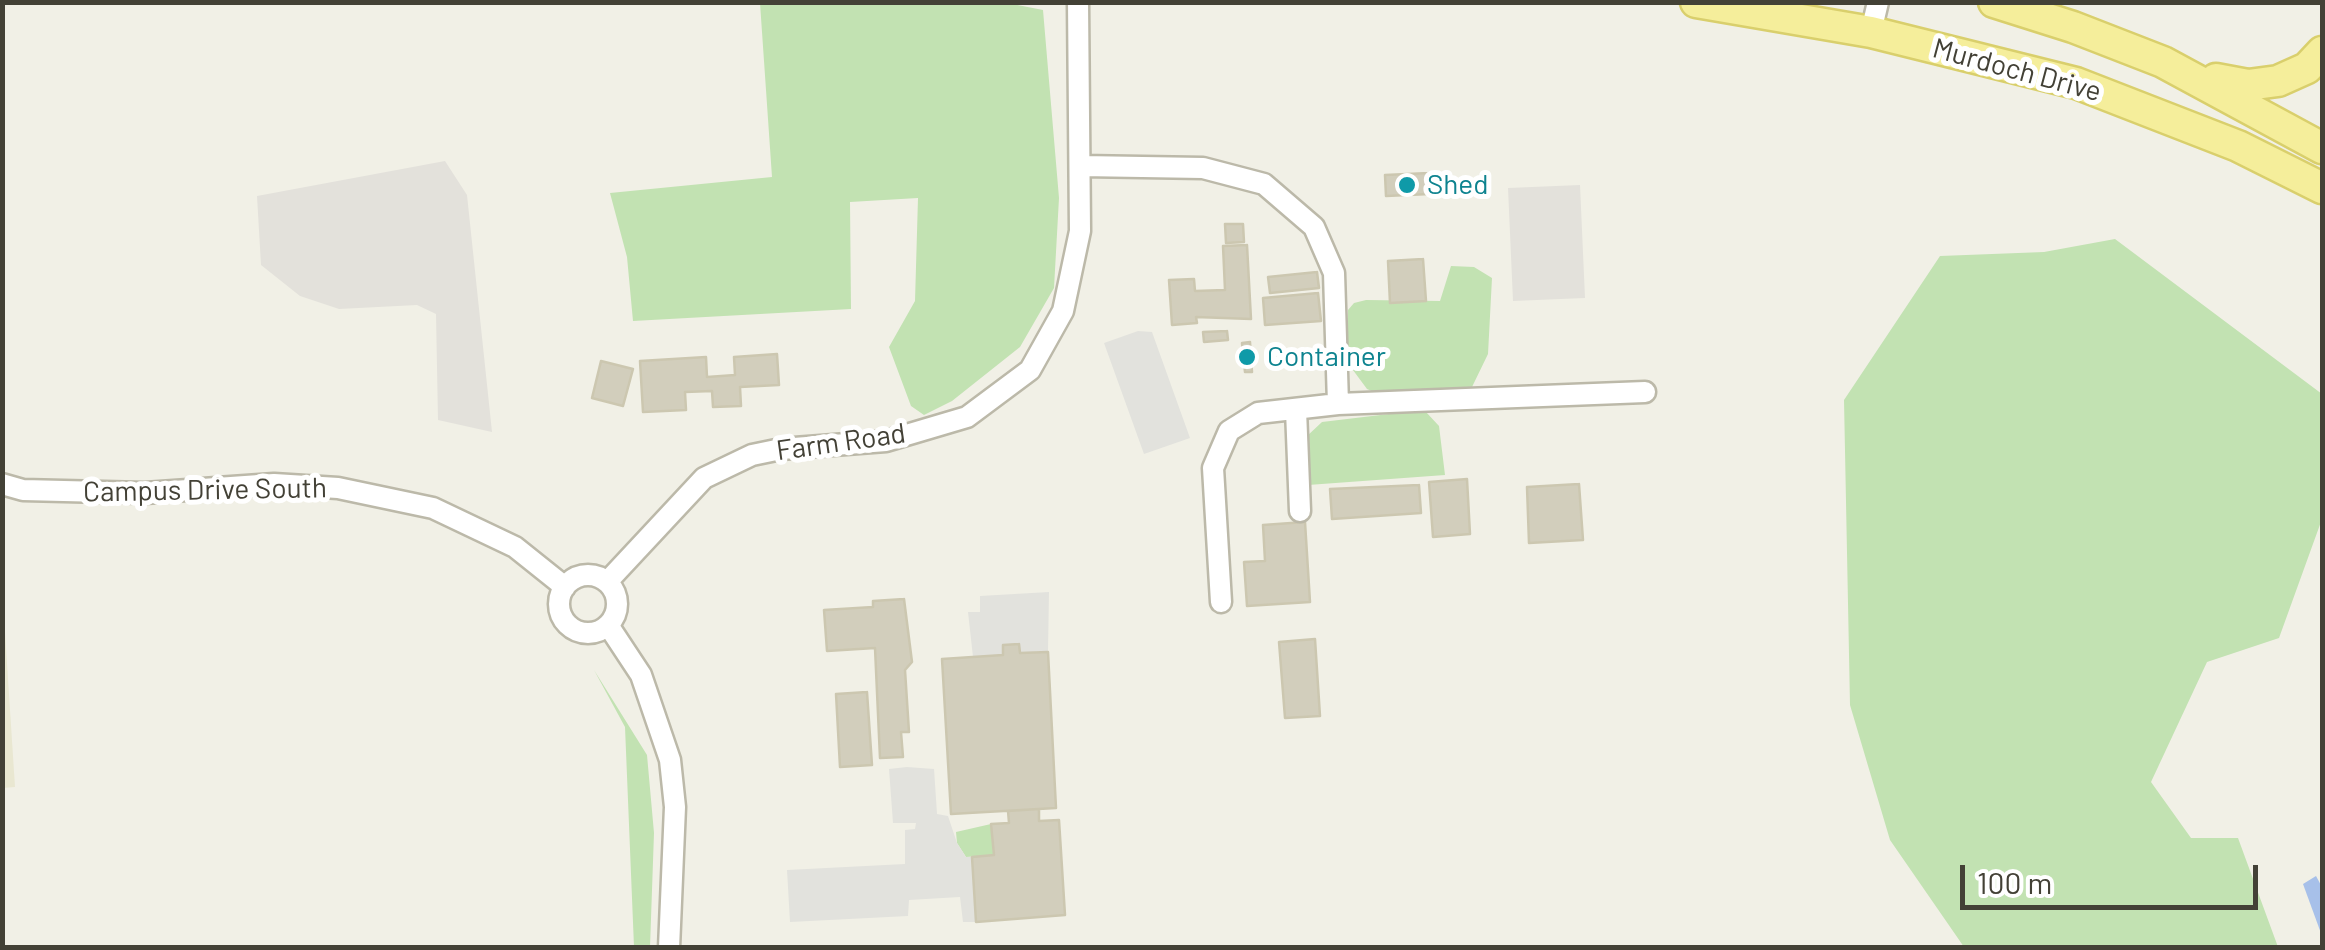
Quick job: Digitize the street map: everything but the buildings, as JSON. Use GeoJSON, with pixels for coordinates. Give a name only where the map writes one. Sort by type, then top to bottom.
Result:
{"type":"FeatureCollection","features":[{"type":"Feature","properties":{"kind":"main road","name":"Murdoch Drive"},"geometry":{"type":"LineString","coordinates":[[1696,2],[1874,17],[2116,97],[2238,146],[2322,188]]}},
{"type":"Feature","properties":{"kind":"main road","name":"Murdoch Drive"},"geometry":{"type":"LineString","coordinates":[[1994,2],[2106,38],[2188,74],[2322,148]]}},
{"type":"Feature","properties":{"kind":"main road"},"geometry":{"type":"LineString","coordinates":[[2188,74],[2248,84],[2278,81],[2307,68],[2322,52]]}},
{"type":"Feature","properties":{"kind":"street","name":"Farm Road"},"geometry":{"type":"LineString","coordinates":[[607,582],[704,478],[767,452],[886,441],[966,417],[1030,370],[1063,311],[1073,274],[1082,166],[1078,2]]}},
{"type":"Feature","properties":{"kind":"street"},"geometry":{"type":"LineString","coordinates":[[1082,166],[1203,168],[1264,184],[1314,226],[1334,273],[1338,404]]}},
{"type":"Feature","properties":{"kind":"street"},"geometry":{"type":"LineString","coordinates":[[1221,602],[1213,468],[1229,430],[1258,412],[1338,404],[1645,392]]}},
{"type":"Feature","properties":{"kind":"street"},"geometry":{"type":"LineString","coordinates":[[1296,410],[1300,511]]}},
{"type":"Feature","properties":{"kind":"street","name":"Campus Drive South"},"geometry":{"type":"LineString","coordinates":[[2,484],[23,490],[145,493],[274,484],[338,488],[433,508],[514,547],[565,587]]}},
{"type":"Feature","properties":{"kind":"street"},"geometry":{"type":"LineString","coordinates":[[585,576],[607,582],[616,600],[608,625],[585,633],[567,624],[559,606],[565,587],[585,576]]}},
{"type":"Feature","properties":{"kind":"street"},"geometry":{"type":"LineString","coordinates":[[608,625],[640,675],[670,760],[675,808],[668,948]]}},
{"type":"Feature","properties":{"kind":"shaded area"},"geometry":{"type":"Polygon","coordinates":[[[445,161],[467,195],[492,432],[438,420],[436,314],[417,305],[339,309],[300,296],[261,265],[257,196],[445,161]]]}},
{"type":"Feature","properties":{"kind":"shaded area"},"geometry":{"type":"Polygon","coordinates":[[[1580,185],[1585,298],[1513,301],[1508,188],[1580,185]]]}},
{"type":"Feature","properties":{"kind":"shaded area"},"geometry":{"type":"Polygon","coordinates":[[[1138,331],[1152,332],[1190,438],[1144,454],[1104,343],[1138,331]]]}},
{"type":"Feature","properties":{"kind":"shaded area"},"geometry":{"type":"Polygon","coordinates":[[[2,586],[15,787],[3,788],[2,788],[2,586]]]}},
{"type":"Feature","properties":{"kind":"shaded area"},"geometry":{"type":"Polygon","coordinates":[[[1049,592],[1048,651],[1020,653],[1018,644],[1003,645],[1003,655],[973,657],[968,612],[980,612],[980,596],[1049,592]]]}},
{"type":"Feature","properties":{"kind":"shaded area"},"geometry":{"type":"Polygon","coordinates":[[[889,769],[934,769],[937,814],[948,816],[957,843],[966,857],[972,857],[976,922],[963,922],[960,897],[909,900],[908,916],[790,922],[787,870],[905,864],[905,830],[915,829],[916,823],[893,823],[889,769]]]}},
{"type":"Feature","properties":{"kind":"green space"},"geometry":{"type":"Polygon","coordinates":[[[1002,2],[1043,10],[1059,198],[1054,288],[1020,347],[952,401],[924,415],[911,406],[889,347],[915,301],[918,198],[850,202],[851,309],[633,321],[627,257],[610,193],[772,177],[760,3],[1002,2]]]}},
{"type":"Feature","properties":{"kind":"green space"},"geometry":{"type":"Polygon","coordinates":[[[2115,239],[2322,394],[2322,519],[2279,638],[2207,662],[2151,782],[2191,838],[2238,838],[2278,947],[1964,947],[1890,840],[1850,705],[1844,400],[1940,256],[2044,252],[2115,239]]]}},
{"type":"Feature","properties":{"kind":"green space"},"geometry":{"type":"Polygon","coordinates":[[[1451,266],[1474,267],[1492,278],[1488,354],[1472,387],[1461,395],[1383,396],[1367,389],[1347,362],[1348,310],[1354,303],[1366,300],[1440,301],[1451,266]]]}},
{"type":"Feature","properties":{"kind":"green space"},"geometry":{"type":"Polygon","coordinates":[[[1426,412],[1439,426],[1445,475],[1308,485],[1306,437],[1322,422],[1426,412]]]}},
{"type":"Feature","properties":{"kind":"green space"},"geometry":{"type":"Polygon","coordinates":[[[594,670],[647,755],[654,833],[650,947],[634,947],[625,727],[594,670]]]}},
{"type":"Feature","properties":{"kind":"green space"},"geometry":{"type":"Polygon","coordinates":[[[991,824],[994,855],[966,857],[957,843],[956,832],[991,824]]]}},
{"type":"Feature","properties":{"kind":"water"},"geometry":{"type":"Polygon","coordinates":[[[2316,876],[2322,887],[2322,936],[2303,884],[2316,876]]]}},
{"type":"Feature","properties":{"kind":"place","name":"Shed"},"geometry":{"type":"Point","coordinates":[1407,185]}},
{"type":"Feature","properties":{"kind":"place","name":"Container"},"geometry":{"type":"Point","coordinates":[1247,357]}}]}
